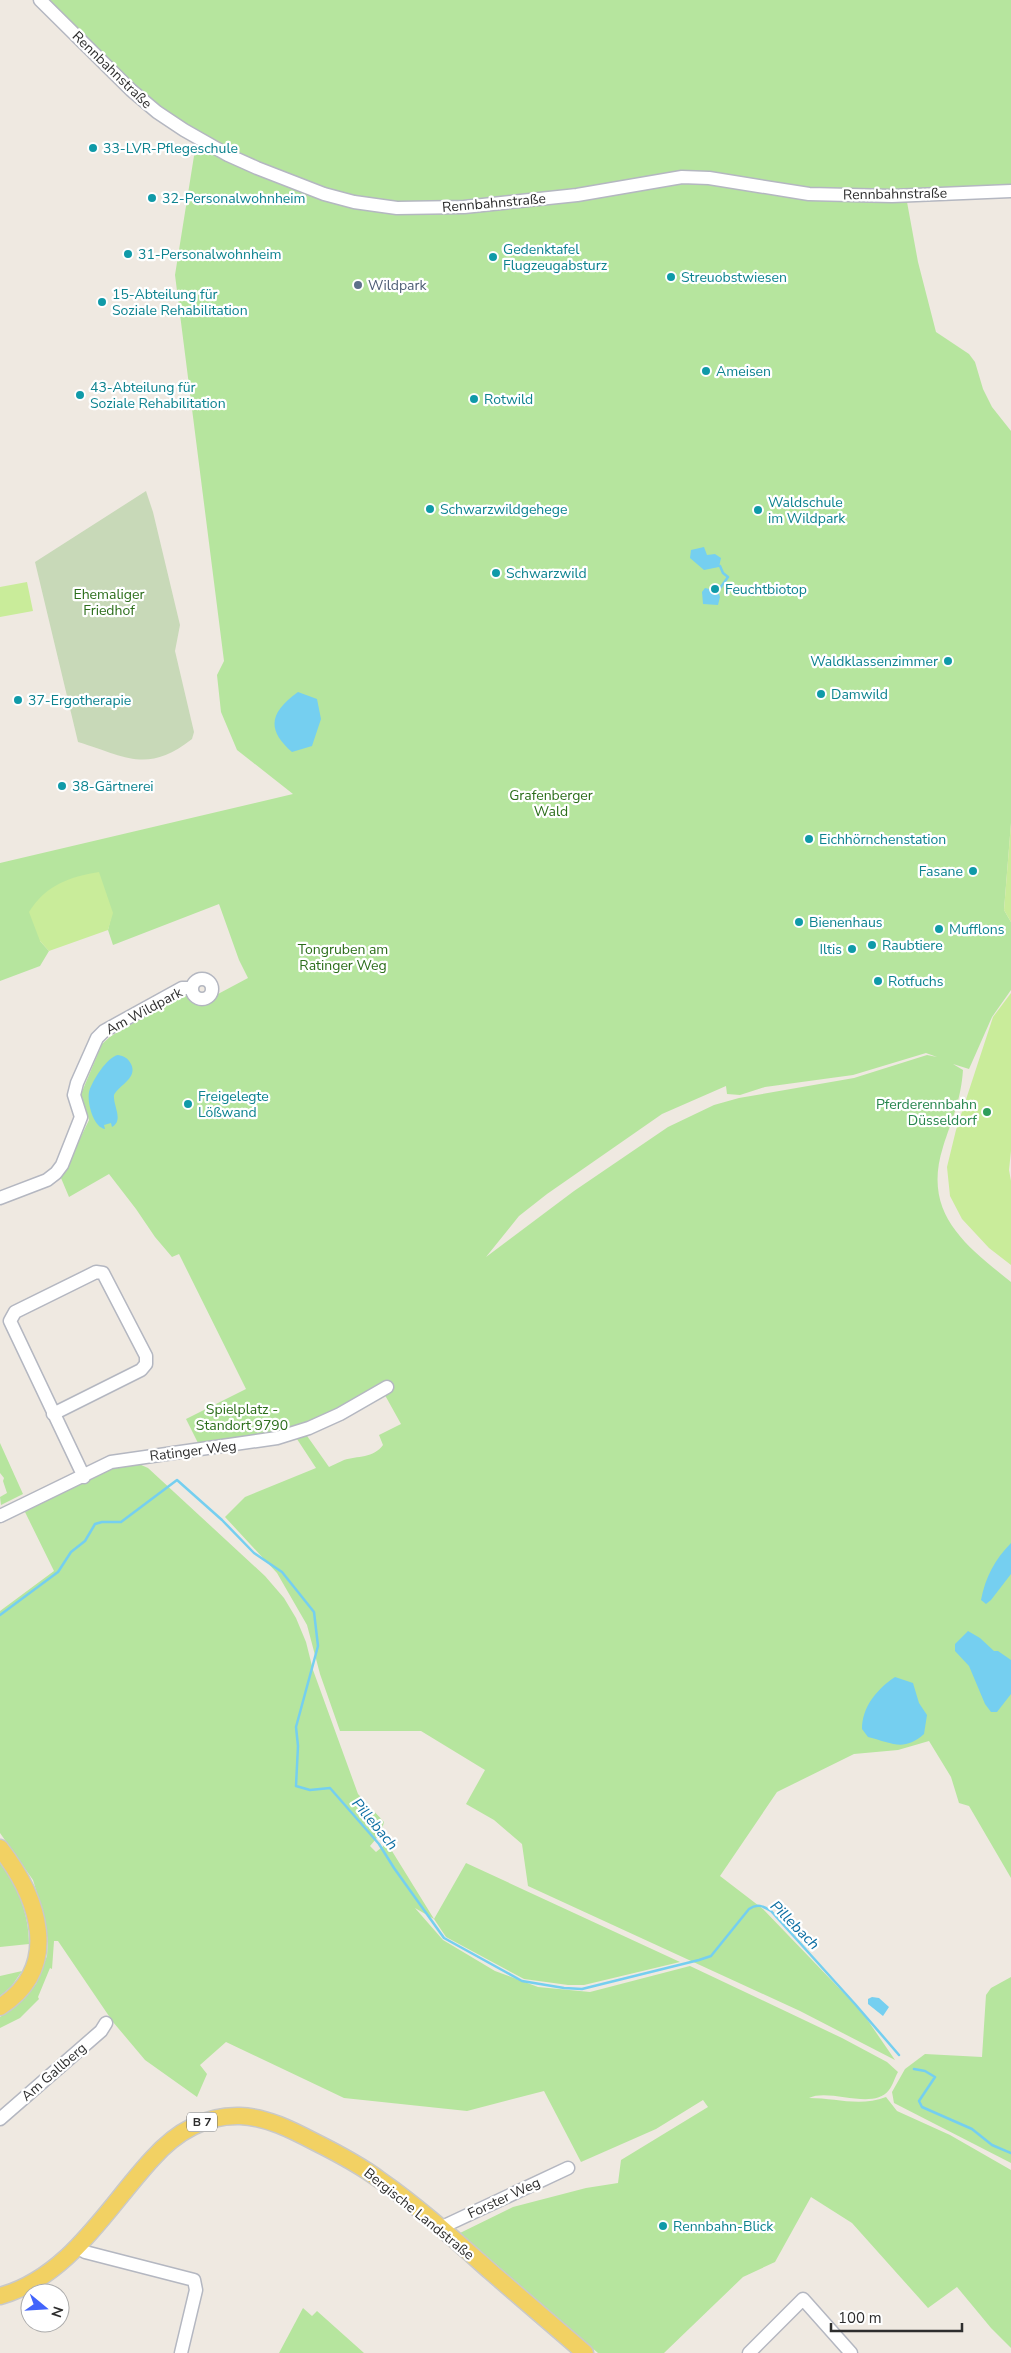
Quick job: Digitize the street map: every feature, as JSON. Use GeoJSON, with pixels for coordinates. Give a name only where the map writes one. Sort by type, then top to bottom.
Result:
{"type":"FeatureCollection","features":[{"type":"Feature","properties":{"kind":"main road"},"geometry":{"type":"LineString","coordinates":[[0,1848],[28,1893],[36,1915],[38,1933],[36,1960],[30,1976],[14,1998],[0,2007]]}},
{"type":"Feature","properties":{"kind":"main road","name":"Bergische Landstraße"},"geometry":{"type":"LineString","coordinates":[[0,2296],[23,2288],[45,2276],[77,2247],[137,2175],[166,2144],[198,2124],[225,2117],[251,2117],[279,2125],[302,2135],[376,2177],[440,2228],[585,2353]]}},
{"type":"Feature","properties":{"kind":"street","name":"Rennbahnstraße"},"geometry":{"type":"LineString","coordinates":[[40,0],[131,90],[157,112],[194,136],[228,155],[264,171],[324,194],[354,202],[398,208],[464,207],[573,196],[682,177],[709,178],[809,194],[892,196],[1011,192]]}},
{"type":"Feature","properties":{"kind":"street","name":"Am Wildpark"},"geometry":{"type":"LineString","coordinates":[[0,1198],[47,1180],[62,1165],[81,1116],[74,1095],[77,1083],[97,1038],[104,1031],[182,988],[191,988]]}},
{"type":"Feature","properties":{"kind":"street"},"geometry":{"type":"LineString","coordinates":[[53,1414],[141,1370],[146,1364],[146,1356],[103,1273],[96,1272],[15,1312],[11,1318],[11,1324],[53,1414],[84,1477]]}},
{"type":"Feature","properties":{"kind":"street","name":"Ratinger Weg"},"geometry":{"type":"LineString","coordinates":[[0,1516],[84,1477],[111,1462],[277,1438],[309,1428],[340,1414],[387,1387]]}},
{"type":"Feature","properties":{"kind":"street","name":"Am Gallberg"},"geometry":{"type":"LineString","coordinates":[[0,2119],[101,2031],[106,2023]]}},
{"type":"Feature","properties":{"kind":"street","name":"Forster Weg"},"geometry":{"type":"LineString","coordinates":[[440,2228],[568,2168]]}},
{"type":"Feature","properties":{"kind":"street"},"geometry":{"type":"LineString","coordinates":[[77,2247],[85,2252],[194,2280],[196,2290],[180,2353]]}},
{"type":"Feature","properties":{"kind":"street"},"geometry":{"type":"LineString","coordinates":[[749,2353],[803,2299],[851,2353]]}},
{"type":"Feature","properties":{"kind":"green space","name":"Grafenberger Wald"},"geometry":{"type":"Polygon","coordinates":[[[43,0],[1011,0],[1011,188],[905,191],[918,262],[936,332],[969,354],[975,362],[983,389],[992,407],[1011,431],[1011,823],[1004,910],[1011,922],[1011,990],[992,1017],[969,1069],[953,1064],[963,1070],[962,1081],[953,1118],[943,1147],[938,1170],[938,1191],[943,1209],[952,1225],[964,1240],[978,1255],[1011,1282],[1011,1878],[969,1806],[959,1803],[951,1777],[929,1741],[898,1750],[854,1754],[777,1792],[720,1876],[763,1909],[862,2012],[895,2060],[800,2011],[528,1886],[522,1844],[494,1820],[466,1804],[485,1770],[421,1731],[340,1731],[320,1674],[307,1625],[277,1573],[225,1517],[245,1497],[316,1468],[295,1436],[305,1433],[329,1467],[344,1460],[375,1452],[383,1445],[379,1435],[401,1424],[381,1388],[303,1429],[199,1445],[186,1419],[246,1389],[179,1254],[172,1257],[109,1174],[69,1197],[61,1178],[89,1120],[81,1094],[102,1044],[111,1036],[185,993],[203,1002],[248,978],[239,960],[219,904],[113,945],[108,930],[112,913],[40,941],[49,951],[40,966],[0,981],[0,863],[293,794],[237,750],[221,712],[217,675],[224,661],[175,275],[194,156],[201,137],[155,106],[43,0]],[[926,1053],[853,1075],[765,1087],[740,1095],[727,1094],[726,1086],[662,1114],[547,1194],[519,1216],[486,1257],[574,1191],[668,1127],[714,1105],[739,1098],[854,1078],[927,1055],[937,1057],[926,1053]]]}},
{"type":"Feature","properties":{"kind":"green space","name":"Ehemaliger Friedhof"},"geometry":{"type":"Polygon","coordinates":[[[146,491],[153,512],[180,625],[175,651],[194,732],[192,739],[176,750],[149,759],[136,759],[78,742],[35,562],[146,491]]]}},
{"type":"Feature","properties":{"kind":"green space"},"geometry":{"type":"Polygon","coordinates":[[[27,582],[33,611],[0,617],[0,587],[27,582]]]}},
{"type":"Feature","properties":{"kind":"green space"},"geometry":{"type":"Polygon","coordinates":[[[1011,823],[1011,922],[1004,910],[1011,823]]]}},
{"type":"Feature","properties":{"kind":"green space"},"geometry":{"type":"Polygon","coordinates":[[[99,872],[113,913],[108,930],[49,951],[40,941],[29,912],[43,895],[59,884],[99,872]]]}},
{"type":"Feature","properties":{"kind":"green space","name":"Pferderennbahn Düsseldorf"},"geometry":{"type":"Polygon","coordinates":[[[1011,993],[1011,1151],[1009,1170],[1011,1181],[1011,1265],[989,1248],[962,1219],[950,1196],[947,1167],[956,1130],[993,1017],[1011,993]]]}},
{"type":"Feature","properties":{"kind":"green space"},"geometry":{"type":"Polygon","coordinates":[[[0,1443],[23,1494],[1,1505],[0,1497],[7,1493],[3,1481],[4,1478],[0,1473],[0,1443]]]}},
{"type":"Feature","properties":{"kind":"green space"},"geometry":{"type":"Polygon","coordinates":[[[139,1464],[148,1468],[265,1576],[284,1598],[296,1618],[306,1642],[313,1670],[358,1794],[384,1822],[381,1833],[370,1846],[376,1852],[387,1843],[434,1919],[415,1908],[443,1940],[495,1971],[538,1987],[590,1992],[690,1966],[842,2038],[887,2062],[898,2072],[889,2090],[882,2096],[873,2099],[828,2095],[809,2098],[857,2102],[886,2097],[897,2111],[950,2135],[1011,2170],[1011,2348],[991,2328],[957,2287],[928,2308],[852,2223],[811,2197],[775,2262],[743,2277],[664,2353],[598,2353],[460,2233],[513,2207],[586,2188],[618,2183],[621,2160],[708,2107],[703,2100],[656,2129],[581,2162],[544,2091],[467,2111],[344,2098],[226,2042],[200,2065],[207,2074],[197,2097],[145,2060],[113,2022],[58,1941],[54,1941],[52,1969],[50,1968],[38,1997],[39,1999],[20,2018],[0,2028],[0,2017],[22,2000],[36,1984],[47,1956],[48,1942],[44,1916],[33,1880],[0,1833],[0,1611],[54,1571],[25,1512],[111,1466],[139,1464]]]}},
{"type":"Feature","properties":{"kind":"green space"},"geometry":{"type":"Polygon","coordinates":[[[0,1863],[17,1891],[25,1912],[29,1944],[0,1947],[0,1863]]]}},
{"type":"Feature","properties":{"kind":"green space"},"geometry":{"type":"Polygon","coordinates":[[[466,1863],[680,1962],[584,1985],[568,1985],[524,1979],[446,1937],[434,1919],[466,1863]]]}},
{"type":"Feature","properties":{"kind":"green space"},"geometry":{"type":"Polygon","coordinates":[[[22,1971],[11,1987],[0,1996],[0,1976],[22,1971]]]}},
{"type":"Feature","properties":{"kind":"green space"},"geometry":{"type":"Polygon","coordinates":[[[1011,1977],[1011,2163],[894,2103],[892,2092],[905,2069],[925,2054],[982,2057],[986,1995],[991,1988],[1011,1977]]]}},
{"type":"Feature","properties":{"kind":"green space"},"geometry":{"type":"Polygon","coordinates":[[[303,2308],[312,2316],[317,2311],[364,2353],[279,2353],[303,2308]]]}},
{"type":"Feature","properties":{"kind":"water"},"geometry":{"type":"Polygon","coordinates":[[[704,547],[707,555],[715,554],[721,558],[719,567],[704,570],[690,558],[691,550],[704,547]]]}},
{"type":"Feature","properties":{"kind":"water"},"geometry":{"type":"Polygon","coordinates":[[[705,588],[718,591],[720,597],[718,605],[703,604],[702,592],[705,588]]]}},
{"type":"Feature","properties":{"kind":"water"},"geometry":{"type":"Polygon","coordinates":[[[298,692],[317,699],[321,719],[312,746],[292,752],[278,735],[275,728],[275,720],[282,706],[298,692]]]}},
{"type":"Feature","properties":{"kind":"water"},"geometry":{"type":"Polygon","coordinates":[[[118,1055],[129,1060],[132,1073],[114,1095],[117,1121],[112,1127],[111,1123],[104,1125],[105,1129],[97,1124],[94,1119],[90,1108],[89,1092],[100,1070],[109,1060],[118,1055]]]}},
{"type":"Feature","properties":{"kind":"water"},"geometry":{"type":"Polygon","coordinates":[[[1011,1543],[1011,1574],[986,1604],[981,1600],[988,1577],[1000,1556],[1011,1543]]]}},
{"type":"Feature","properties":{"kind":"water"},"geometry":{"type":"Polygon","coordinates":[[[968,1631],[980,1638],[994,1651],[998,1651],[1011,1660],[1011,1694],[997,1712],[991,1712],[985,1704],[969,1666],[955,1651],[955,1644],[968,1631]]]}},
{"type":"Feature","properties":{"kind":"water"},"geometry":{"type":"Polygon","coordinates":[[[895,1677],[913,1683],[919,1703],[927,1715],[924,1734],[910,1743],[898,1745],[868,1737],[862,1729],[865,1713],[872,1699],[882,1687],[895,1677]]]}},
{"type":"Feature","properties":{"kind":"water"},"geometry":{"type":"Polygon","coordinates":[[[872,1997],[879,1998],[889,2007],[883,2016],[868,2004],[868,1999],[872,1997]]]}},
{"type":"Feature","properties":{"kind":"waterway"},"geometry":{"type":"LineString","coordinates":[[718,591],[728,577],[723,573],[720,566]]}},
{"type":"Feature","properties":{"kind":"waterway","name":"Pillebach"},"geometry":{"type":"LineString","coordinates":[[0,1615],[58,1572],[71,1552],[85,1541],[95,1524],[121,1522],[177,1480],[222,1520],[254,1553],[282,1572],[314,1612],[318,1646],[296,1727],[298,1746],[296,1786],[310,1790],[330,1788],[379,1844],[444,1938],[522,1981],[582,1989],[711,1956],[749,1909],[760,1906],[771,1911],[899,2055]]}},
{"type":"Feature","properties":{"kind":"waterway","name":"Pillebach"},"geometry":{"type":"LineString","coordinates":[[914,2069],[925,2071],[935,2077],[919,2101],[922,2107],[972,2129],[992,2145],[1011,2153]]}},
{"type":"Feature","properties":{"kind":"place","name":"33-LVR-Pflegeschule"},"geometry":{"type":"Point","coordinates":[93,148]}},
{"type":"Feature","properties":{"kind":"place","name":"32-Personalwohnheim"},"geometry":{"type":"Point","coordinates":[152,198]}},
{"type":"Feature","properties":{"kind":"place","name":"31-Personalwohnheim"},"geometry":{"type":"Point","coordinates":[128,254]}},
{"type":"Feature","properties":{"kind":"place","name":"Gedenktafel Flugzeugabsturz"},"geometry":{"type":"Point","coordinates":[493,257]}},
{"type":"Feature","properties":{"kind":"place","name":"Streuobstwiesen"},"geometry":{"type":"Point","coordinates":[671,277]}},
{"type":"Feature","properties":{"kind":"place","name":"Wildpark"},"geometry":{"type":"Point","coordinates":[358,285]}},
{"type":"Feature","properties":{"kind":"place","name":"15-Abteilung für Soziale Rehabilitation"},"geometry":{"type":"Point","coordinates":[102,302]}},
{"type":"Feature","properties":{"kind":"place","name":"Ameisen"},"geometry":{"type":"Point","coordinates":[706,371]}},
{"type":"Feature","properties":{"kind":"place","name":"43-Abteilung für Soziale Rehabilitation"},"geometry":{"type":"Point","coordinates":[80,395]}},
{"type":"Feature","properties":{"kind":"place","name":"Rotwild"},"geometry":{"type":"Point","coordinates":[474,399]}},
{"type":"Feature","properties":{"kind":"place","name":"Schwarzwildgehege"},"geometry":{"type":"Point","coordinates":[430,509]}},
{"type":"Feature","properties":{"kind":"place","name":"Waldschule im Wildpark"},"geometry":{"type":"Point","coordinates":[758,510]}},
{"type":"Feature","properties":{"kind":"place","name":"Schwarzwild"},"geometry":{"type":"Point","coordinates":[496,573]}},
{"type":"Feature","properties":{"kind":"place","name":"Feuchtbiotop"},"geometry":{"type":"Point","coordinates":[715,589]}},
{"type":"Feature","properties":{"kind":"place","name":"Waldklassenzimmer"},"geometry":{"type":"Point","coordinates":[948,661]}},
{"type":"Feature","properties":{"kind":"place","name":"Damwild"},"geometry":{"type":"Point","coordinates":[821,694]}},
{"type":"Feature","properties":{"kind":"place","name":"37-Ergotherapie"},"geometry":{"type":"Point","coordinates":[18,700]}},
{"type":"Feature","properties":{"kind":"place","name":"38-Gärtnerei"},"geometry":{"type":"Point","coordinates":[62,786]}},
{"type":"Feature","properties":{"kind":"place","name":"Eichhörnchenstation"},"geometry":{"type":"Point","coordinates":[809,839]}},
{"type":"Feature","properties":{"kind":"place","name":"Fasane"},"geometry":{"type":"Point","coordinates":[973,871]}},
{"type":"Feature","properties":{"kind":"place","name":"Bienenhaus"},"geometry":{"type":"Point","coordinates":[799,922]}},
{"type":"Feature","properties":{"kind":"place","name":"Mufflons"},"geometry":{"type":"Point","coordinates":[939,929]}},
{"type":"Feature","properties":{"kind":"place","name":"Raubtiere"},"geometry":{"type":"Point","coordinates":[872,945]}},
{"type":"Feature","properties":{"kind":"place","name":"Iltis"},"geometry":{"type":"Point","coordinates":[852,949]}},
{"type":"Feature","properties":{"kind":"place","name":"Rotfuchs"},"geometry":{"type":"Point","coordinates":[878,981]}},
{"type":"Feature","properties":{"kind":"place","name":"Freigelegte Lößwand"},"geometry":{"type":"Point","coordinates":[188,1104]}},
{"type":"Feature","properties":{"kind":"place","name":"Pferderennbahn Düsseldorf"},"geometry":{"type":"Point","coordinates":[987,1112]}},
{"type":"Feature","properties":{"kind":"place","name":"Rennbahn-Blick"},"geometry":{"type":"Point","coordinates":[663,2226]}},
{"type":"Feature","properties":{"kind":"park label","name":"Tongruben am Ratinger Weg"},"geometry":{"type":"Point","coordinates":[343,958]}},
{"type":"Feature","properties":{"kind":"park label","name":"Spielplatz - Standort 9790"},"geometry":{"type":"Point","coordinates":[242,1418]}}]}
